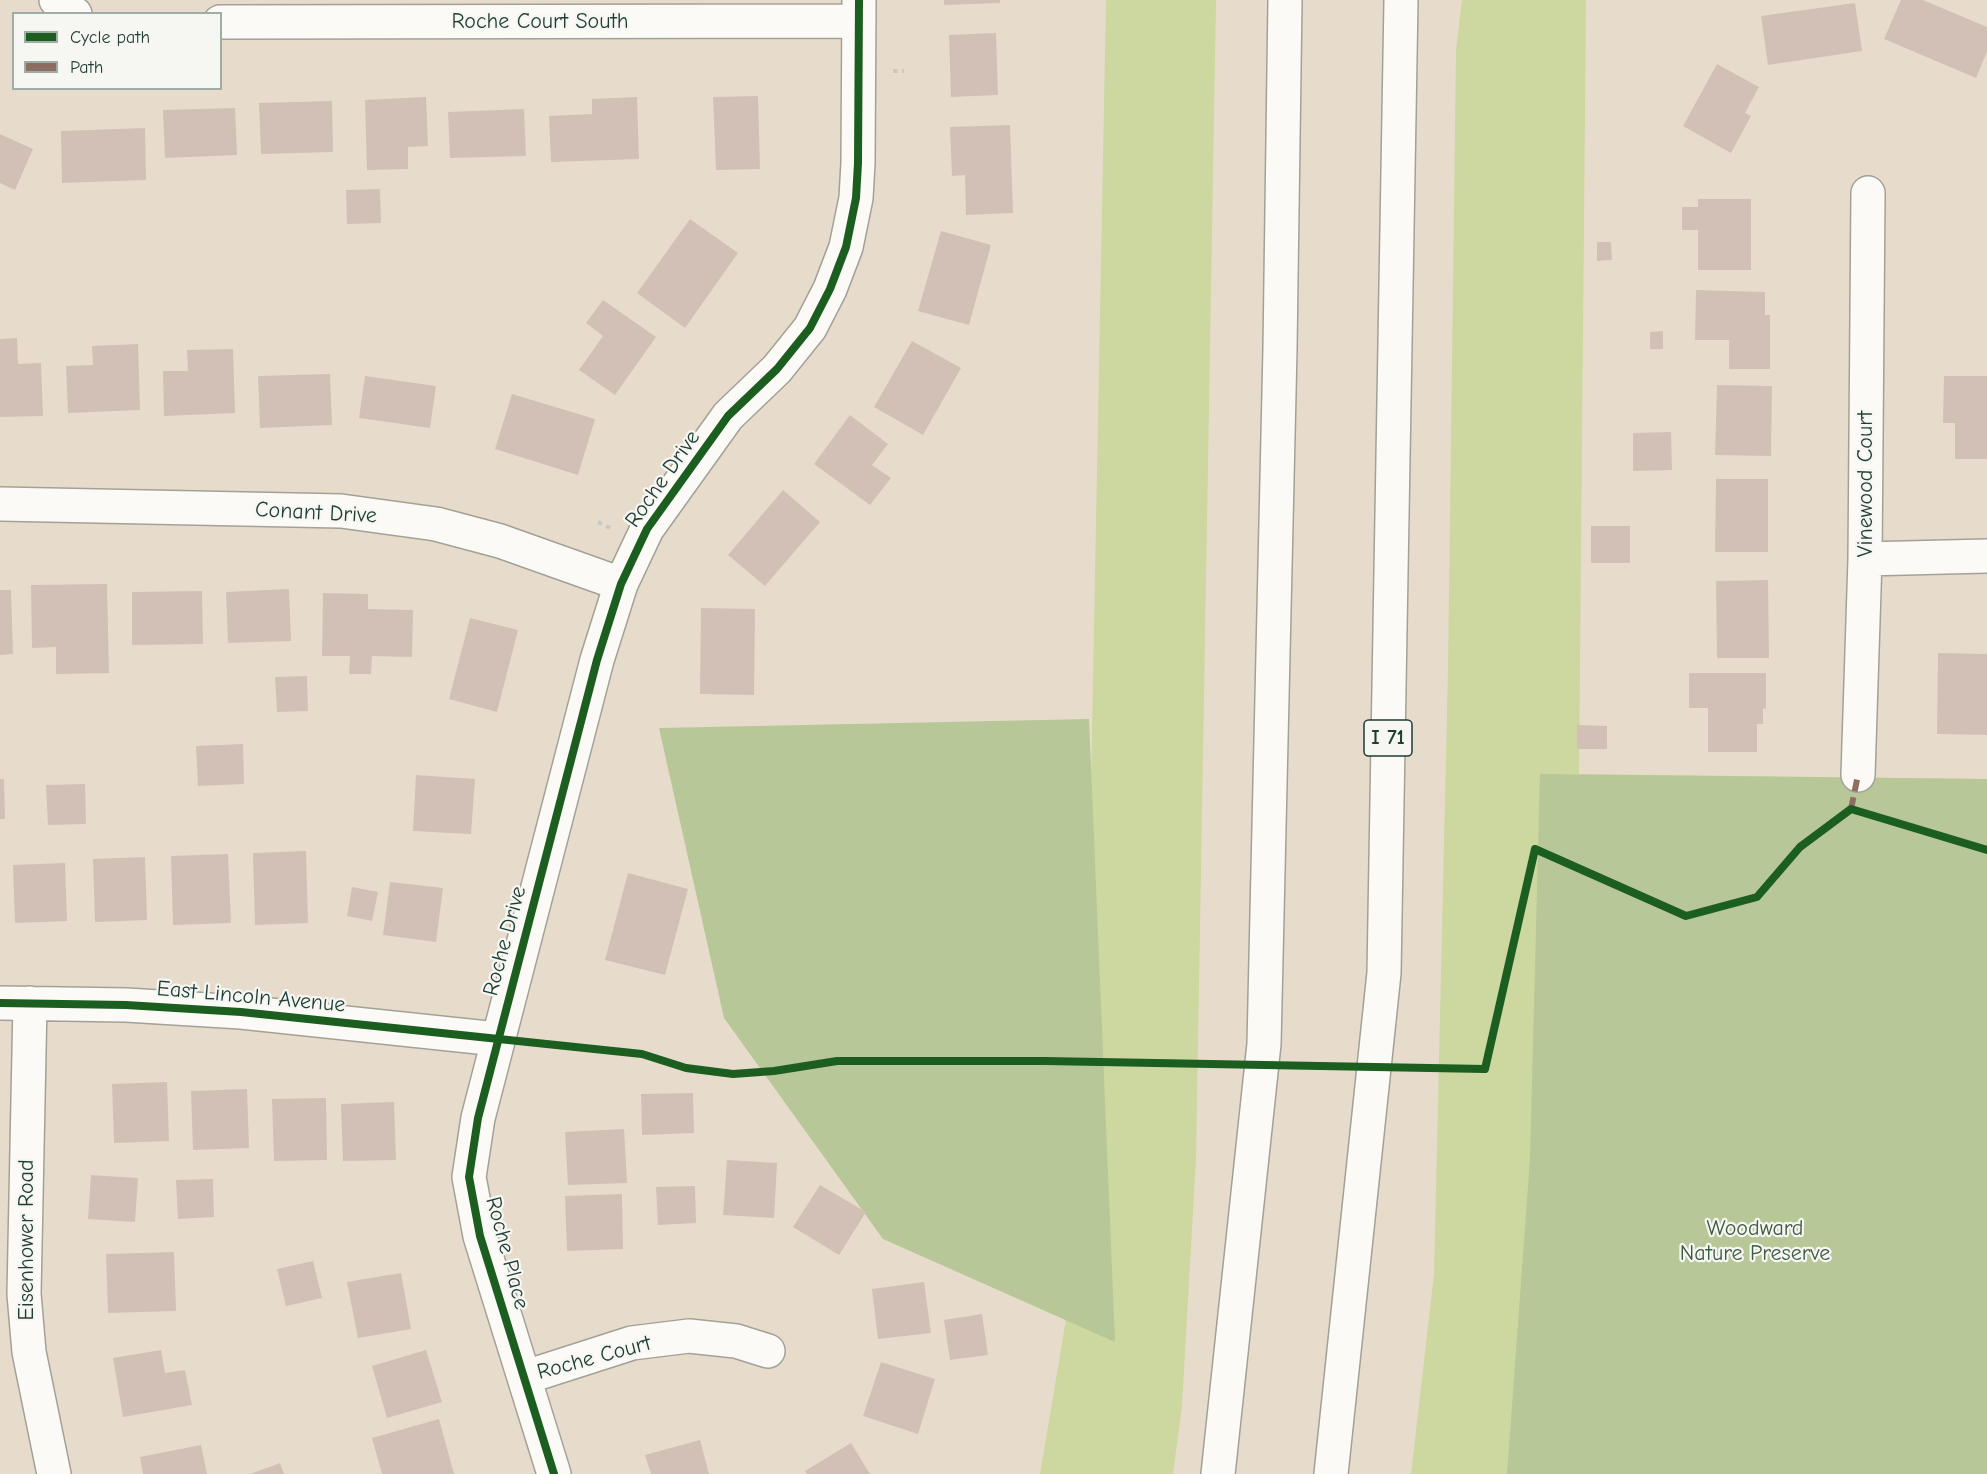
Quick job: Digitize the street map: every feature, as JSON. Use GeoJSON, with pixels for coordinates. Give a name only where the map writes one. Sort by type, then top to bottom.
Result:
{"type":"FeatureCollection","features":[{"type":"Feature","properties":{"kind":"main road"},"geometry":{"type":"LineString","coordinates":[[56,0],[72,12]]}},
{"type":"Feature","properties":{"kind":"main road"},"geometry":{"type":"LineString","coordinates":[[1218,1474],[1264,1044],[1280,361],[1285,0]]}},
{"type":"Feature","properties":{"kind":"main road","name":"I 71"},"geometry":{"type":"LineString","coordinates":[[1331,1474],[1384,973],[1401,0]]}},
{"type":"Feature","properties":{"kind":"main road","name":"Roche Court South"},"geometry":{"type":"LineString","coordinates":[[222,22],[859,10]]}},
{"type":"Feature","properties":{"kind":"main road","name":"Roche Drive"},"geometry":{"type":"LineString","coordinates":[[497,1039],[597,660],[621,584],[647,529],[728,416],[777,369],[810,328],[830,289],[846,247],[856,198],[859,10]]}},
{"type":"Feature","properties":{"kind":"main road","name":"Vinewood Court"},"geometry":{"type":"LineString","coordinates":[[1858,776],[1866,559],[1868,193]]}},
{"type":"Feature","properties":{"kind":"main road","name":"Conant Drive"},"geometry":{"type":"LineString","coordinates":[[0,504],[353,513],[436,524],[500,541],[621,584]]}},
{"type":"Feature","properties":{"kind":"main road"},"geometry":{"type":"LineString","coordinates":[[1866,559],[1987,556]]}},
{"type":"Feature","properties":{"kind":"main road","name":"East Lincoln Avenue"},"geometry":{"type":"LineString","coordinates":[[15,1003],[126,1005],[241,1012],[497,1039]]}},
{"type":"Feature","properties":{"kind":"main road","name":"Eisenhower Road"},"geometry":{"type":"LineString","coordinates":[[15,1003],[24,1294],[29,1352],[54,1474]]}},
{"type":"Feature","properties":{"kind":"main road","name":"Roche Place"},"geometry":{"type":"LineString","coordinates":[[497,1039],[478,1118],[469,1177],[480,1236],[526,1377],[554,1474]]}},
{"type":"Feature","properties":{"kind":"main road","name":"Roche Court"},"geometry":{"type":"LineString","coordinates":[[526,1377],[632,1343],[689,1336],[736,1341],[768,1351]]}},
{"type":"Feature","properties":{"kind":"green space"},"geometry":{"type":"Polygon","coordinates":[[[1106,0],[1216,0],[1196,1158],[1182,1406],[1173,1474],[1040,1474],[1092,1165],[1090,834],[1106,0]]]}},
{"type":"Feature","properties":{"kind":"green space","name":"Woodward Nature Preserve"},"geometry":{"type":"Polygon","coordinates":[[[1462,0],[1586,0],[1579,774],[1987,779],[1987,1474],[1411,1474],[1434,1274],[1448,669],[1456,50],[1462,0]]]}},
{"type":"Feature","properties":{"kind":"green space"},"geometry":{"type":"Polygon","coordinates":[[[1089,719],[1115,1342],[883,1239],[724,1018],[659,728],[1089,719]]]}},
{"type":"Feature","properties":{"kind":"green space","name":"Woodward Nature Preserve"},"geometry":{"type":"Polygon","coordinates":[[[1540,774],[1987,779],[1987,1474],[1507,1474],[1530,1159],[1540,774]]]}},
{"type":"Feature","properties":{"kind":"building"},"geometry":{"type":"Polygon","coordinates":[[[944,0],[1000,0],[1000,3],[944,5],[944,0]]]}},
{"type":"Feature","properties":{"kind":"building"},"geometry":{"type":"Polygon","coordinates":[[[1901,0],[1923,0],[1987,27],[1987,52],[1976,78],[1884,39],[1901,0]]]}},
{"type":"Feature","properties":{"kind":"building"},"geometry":{"type":"Polygon","coordinates":[[[1855,3],[1862,51],[1768,65],[1761,16],[1855,3]]]}},
{"type":"Feature","properties":{"kind":"building"},"geometry":{"type":"Polygon","coordinates":[[[996,33],[998,95],[951,97],[949,35],[996,33]]]}},
{"type":"Feature","properties":{"kind":"building"},"geometry":{"type":"Polygon","coordinates":[[[1717,64],[1759,87],[1745,113],[1751,116],[1731,153],[1683,126],[1717,64]]]}},
{"type":"Feature","properties":{"kind":"building"},"geometry":{"type":"Polygon","coordinates":[[[758,96],[760,169],[716,170],[713,97],[758,96]]]}},
{"type":"Feature","properties":{"kind":"building"},"geometry":{"type":"Polygon","coordinates":[[[426,97],[428,146],[408,147],[408,169],[367,170],[365,100],[426,97]]]}},
{"type":"Feature","properties":{"kind":"building"},"geometry":{"type":"Polygon","coordinates":[[[637,97],[639,159],[551,162],[549,116],[592,114],[592,99],[637,97]]]}},
{"type":"Feature","properties":{"kind":"building"},"geometry":{"type":"Polygon","coordinates":[[[332,101],[333,152],[261,154],[259,103],[332,101]]]}},
{"type":"Feature","properties":{"kind":"building"},"geometry":{"type":"Polygon","coordinates":[[[235,108],[237,155],[165,158],[163,110],[235,108]]]}},
{"type":"Feature","properties":{"kind":"building"},"geometry":{"type":"Polygon","coordinates":[[[524,109],[526,156],[450,158],[448,112],[524,109]]]}},
{"type":"Feature","properties":{"kind":"building"},"geometry":{"type":"Polygon","coordinates":[[[1010,125],[1013,213],[966,215],[965,175],[952,176],[950,127],[1010,125]]]}},
{"type":"Feature","properties":{"kind":"building"},"geometry":{"type":"Polygon","coordinates":[[[145,128],[146,180],[62,183],[61,131],[145,128]]]}},
{"type":"Feature","properties":{"kind":"building"},"geometry":{"type":"Polygon","coordinates":[[[0,134],[33,149],[15,190],[0,183],[0,134]]]}},
{"type":"Feature","properties":{"kind":"building"},"geometry":{"type":"Polygon","coordinates":[[[380,189],[381,223],[347,224],[346,190],[380,189]]]}},
{"type":"Feature","properties":{"kind":"building"},"geometry":{"type":"Polygon","coordinates":[[[1698,199],[1751,199],[1751,270],[1698,270],[1698,230],[1682,230],[1682,207],[1698,207],[1698,199]]]}},
{"type":"Feature","properties":{"kind":"building"},"geometry":{"type":"Polygon","coordinates":[[[690,219],[738,253],[685,328],[637,293],[690,219]]]}},
{"type":"Feature","properties":{"kind":"building"},"geometry":{"type":"Polygon","coordinates":[[[941,231],[991,245],[969,325],[918,311],[941,231]]]}},
{"type":"Feature","properties":{"kind":"building"},"geometry":{"type":"Polygon","coordinates":[[[1597,242],[1611,242],[1612,260],[1597,261],[1597,242]]]}},
{"type":"Feature","properties":{"kind":"building"},"geometry":{"type":"Polygon","coordinates":[[[1696,290],[1765,292],[1765,315],[1770,315],[1770,369],[1729,369],[1729,340],[1695,340],[1696,290]]]}},
{"type":"Feature","properties":{"kind":"building"},"geometry":{"type":"Polygon","coordinates":[[[603,300],[656,337],[615,395],[579,370],[603,336],[586,323],[603,300]]]}},
{"type":"Feature","properties":{"kind":"building"},"geometry":{"type":"Polygon","coordinates":[[[1663,331],[1663,349],[1650,349],[1650,332],[1663,331]]]}},
{"type":"Feature","properties":{"kind":"building"},"geometry":{"type":"Polygon","coordinates":[[[17,338],[18,364],[41,363],[43,416],[0,417],[0,339],[17,338]]]}},
{"type":"Feature","properties":{"kind":"building"},"geometry":{"type":"Polygon","coordinates":[[[912,341],[961,368],[923,435],[874,407],[912,341]]]}},
{"type":"Feature","properties":{"kind":"building"},"geometry":{"type":"Polygon","coordinates":[[[138,344],[140,410],[68,413],[66,366],[93,365],[92,346],[138,344]]]}},
{"type":"Feature","properties":{"kind":"building"},"geometry":{"type":"Polygon","coordinates":[[[233,349],[235,413],[164,416],[163,371],[188,371],[187,350],[233,349]]]}},
{"type":"Feature","properties":{"kind":"building"},"geometry":{"type":"Polygon","coordinates":[[[330,374],[332,425],[260,428],[258,376],[330,374]]]}},
{"type":"Feature","properties":{"kind":"building"},"geometry":{"type":"Polygon","coordinates":[[[365,376],[436,386],[430,428],[359,418],[365,376]]]}},
{"type":"Feature","properties":{"kind":"building"},"geometry":{"type":"Polygon","coordinates":[[[1944,376],[1987,376],[1987,459],[1955,459],[1955,423],[1943,423],[1944,376]]]}},
{"type":"Feature","properties":{"kind":"building"},"geometry":{"type":"Polygon","coordinates":[[[1717,385],[1772,386],[1771,456],[1715,455],[1717,385]]]}},
{"type":"Feature","properties":{"kind":"building"},"geometry":{"type":"Polygon","coordinates":[[[512,394],[595,419],[578,475],[495,449],[512,394]]]}},
{"type":"Feature","properties":{"kind":"building"},"geometry":{"type":"Polygon","coordinates":[[[850,415],[888,444],[872,465],[891,478],[870,505],[814,464],[850,415]]]}},
{"type":"Feature","properties":{"kind":"building"},"geometry":{"type":"Polygon","coordinates":[[[1671,432],[1672,470],[1633,471],[1633,433],[1671,432]]]}},
{"type":"Feature","properties":{"kind":"building"},"geometry":{"type":"Polygon","coordinates":[[[1716,479],[1768,479],[1768,552],[1715,552],[1716,479]]]}},
{"type":"Feature","properties":{"kind":"building"},"geometry":{"type":"Polygon","coordinates":[[[783,490],[820,522],[765,586],[728,555],[783,490]]]}},
{"type":"Feature","properties":{"kind":"building"},"geometry":{"type":"Polygon","coordinates":[[[1591,526],[1630,526],[1630,563],[1591,563],[1591,526]]]}},
{"type":"Feature","properties":{"kind":"building"},"geometry":{"type":"Polygon","coordinates":[[[1768,580],[1769,658],[1717,658],[1716,581],[1768,580]]]}},
{"type":"Feature","properties":{"kind":"building"},"geometry":{"type":"Polygon","coordinates":[[[107,584],[109,673],[56,674],[56,647],[32,648],[31,585],[107,584]]]}},
{"type":"Feature","properties":{"kind":"building"},"geometry":{"type":"Polygon","coordinates":[[[289,589],[291,641],[228,643],[226,592],[289,589]]]}},
{"type":"Feature","properties":{"kind":"building"},"geometry":{"type":"Polygon","coordinates":[[[0,590],[11,590],[13,654],[0,655],[0,590]]]}},
{"type":"Feature","properties":{"kind":"building"},"geometry":{"type":"Polygon","coordinates":[[[202,591],[203,644],[132,645],[132,592],[202,591]]]}},
{"type":"Feature","properties":{"kind":"building"},"geometry":{"type":"Polygon","coordinates":[[[323,593],[368,594],[368,609],[413,610],[412,657],[372,656],[371,674],[349,674],[350,656],[322,656],[323,593]]]}},
{"type":"Feature","properties":{"kind":"building"},"geometry":{"type":"Polygon","coordinates":[[[701,608],[755,609],[754,695],[700,694],[701,608]]]}},
{"type":"Feature","properties":{"kind":"building"},"geometry":{"type":"Polygon","coordinates":[[[470,618],[518,630],[497,712],[449,699],[470,618]]]}},
{"type":"Feature","properties":{"kind":"building"},"geometry":{"type":"Polygon","coordinates":[[[1938,653],[1987,654],[1987,735],[1937,734],[1938,653]]]}},
{"type":"Feature","properties":{"kind":"building"},"geometry":{"type":"Polygon","coordinates":[[[1689,673],[1766,673],[1766,709],[1763,708],[1763,724],[1757,724],[1757,752],[1708,752],[1708,708],[1689,708],[1689,673]]]}},
{"type":"Feature","properties":{"kind":"building"},"geometry":{"type":"Polygon","coordinates":[[[307,676],[308,711],[277,712],[275,677],[307,676]]]}},
{"type":"Feature","properties":{"kind":"building"},"geometry":{"type":"Polygon","coordinates":[[[1577,725],[1607,726],[1607,749],[1577,749],[1577,725]]]}},
{"type":"Feature","properties":{"kind":"building"},"geometry":{"type":"Polygon","coordinates":[[[243,744],[244,784],[198,786],[196,746],[243,744]]]}},
{"type":"Feature","properties":{"kind":"building"},"geometry":{"type":"Polygon","coordinates":[[[416,775],[475,779],[471,834],[413,831],[416,775]]]}},
{"type":"Feature","properties":{"kind":"building"},"geometry":{"type":"Polygon","coordinates":[[[0,779],[4,779],[5,819],[0,819],[0,779]]]}},
{"type":"Feature","properties":{"kind":"building"},"geometry":{"type":"Polygon","coordinates":[[[85,784],[86,824],[48,825],[46,785],[85,784]]]}},
{"type":"Feature","properties":{"kind":"building"},"geometry":{"type":"Polygon","coordinates":[[[306,851],[308,923],[255,925],[253,853],[306,851]]]}},
{"type":"Feature","properties":{"kind":"building"},"geometry":{"type":"Polygon","coordinates":[[[228,854],[231,923],[173,925],[171,856],[228,854]]]}},
{"type":"Feature","properties":{"kind":"building"},"geometry":{"type":"Polygon","coordinates":[[[145,857],[147,920],[95,922],[93,859],[145,857]]]}},
{"type":"Feature","properties":{"kind":"building"},"geometry":{"type":"Polygon","coordinates":[[[65,863],[67,921],[15,923],[13,865],[65,863]]]}},
{"type":"Feature","properties":{"kind":"building"},"geometry":{"type":"Polygon","coordinates":[[[628,873],[688,889],[665,975],[605,960],[628,873]]]}},
{"type":"Feature","properties":{"kind":"building"},"geometry":{"type":"Polygon","coordinates":[[[390,882],[443,888],[436,942],[383,935],[390,882]]]}},
{"type":"Feature","properties":{"kind":"building"},"geometry":{"type":"Polygon","coordinates":[[[352,887],[378,892],[372,921],[347,916],[352,887]]]}},
{"type":"Feature","properties":{"kind":"building"},"geometry":{"type":"Polygon","coordinates":[[[167,1082],[169,1141],[114,1143],[112,1084],[167,1082]]]}},
{"type":"Feature","properties":{"kind":"building"},"geometry":{"type":"Polygon","coordinates":[[[247,1089],[249,1148],[193,1150],[191,1091],[247,1089]]]}},
{"type":"Feature","properties":{"kind":"building"},"geometry":{"type":"Polygon","coordinates":[[[693,1093],[694,1133],[642,1135],[641,1094],[693,1093]]]}},
{"type":"Feature","properties":{"kind":"building"},"geometry":{"type":"Polygon","coordinates":[[[326,1098],[327,1160],[274,1161],[272,1099],[326,1098]]]}},
{"type":"Feature","properties":{"kind":"building"},"geometry":{"type":"Polygon","coordinates":[[[394,1102],[396,1160],[343,1161],[341,1104],[394,1102]]]}},
{"type":"Feature","properties":{"kind":"building"},"geometry":{"type":"Polygon","coordinates":[[[624,1129],[627,1183],[568,1185],[565,1132],[624,1129]]]}},
{"type":"Feature","properties":{"kind":"building"},"geometry":{"type":"Polygon","coordinates":[[[727,1160],[777,1163],[774,1218],[723,1215],[727,1160]]]}},
{"type":"Feature","properties":{"kind":"building"},"geometry":{"type":"Polygon","coordinates":[[[91,1175],[138,1178],[135,1222],[88,1219],[91,1175]]]}},
{"type":"Feature","properties":{"kind":"building"},"geometry":{"type":"Polygon","coordinates":[[[213,1179],[214,1217],[178,1219],[176,1180],[213,1179]]]}},
{"type":"Feature","properties":{"kind":"building"},"geometry":{"type":"Polygon","coordinates":[[[820,1185],[866,1212],[839,1255],[793,1227],[820,1185]]]}},
{"type":"Feature","properties":{"kind":"building"},"geometry":{"type":"Polygon","coordinates":[[[695,1186],[696,1223],[658,1225],[656,1187],[695,1186]]]}},
{"type":"Feature","properties":{"kind":"building"},"geometry":{"type":"Polygon","coordinates":[[[622,1194],[623,1249],[567,1251],[565,1196],[622,1194]]]}},
{"type":"Feature","properties":{"kind":"building"},"geometry":{"type":"Polygon","coordinates":[[[174,1252],[176,1311],[108,1313],[106,1254],[174,1252]]]}},
{"type":"Feature","properties":{"kind":"building"},"geometry":{"type":"Polygon","coordinates":[[[313,1261],[322,1298],[286,1306],[277,1269],[313,1261]]]}},
{"type":"Feature","properties":{"kind":"building"},"geometry":{"type":"Polygon","coordinates":[[[401,1273],[411,1329],[358,1338],[347,1282],[401,1273]]]}},
{"type":"Feature","properties":{"kind":"building"},"geometry":{"type":"Polygon","coordinates":[[[924,1282],[931,1333],[878,1339],[872,1289],[924,1282]]]}},
{"type":"Feature","properties":{"kind":"building"},"geometry":{"type":"Polygon","coordinates":[[[982,1314],[988,1355],[950,1360],[944,1320],[982,1314]]]}},
{"type":"Feature","properties":{"kind":"building"},"geometry":{"type":"Polygon","coordinates":[[[161,1350],[165,1373],[185,1370],[192,1405],[123,1417],[113,1358],[161,1350]]]}},
{"type":"Feature","properties":{"kind":"building"},"geometry":{"type":"Polygon","coordinates":[[[426,1350],[442,1402],[387,1418],[372,1366],[426,1350]]]}},
{"type":"Feature","properties":{"kind":"building"},"geometry":{"type":"Polygon","coordinates":[[[881,1362],[935,1379],[918,1434],[863,1416],[881,1362]]]}},
{"type":"Feature","properties":{"kind":"building"},"geometry":{"type":"Polygon","coordinates":[[[439,1419],[454,1474],[382,1474],[372,1438],[439,1419]]]}},
{"type":"Feature","properties":{"kind":"building"},"geometry":{"type":"Polygon","coordinates":[[[700,1440],[709,1474],[651,1474],[645,1455],[700,1440]]]}},
{"type":"Feature","properties":{"kind":"building"},"geometry":{"type":"Polygon","coordinates":[[[851,1443],[870,1474],[807,1474],[805,1471],[851,1443]]]}},
{"type":"Feature","properties":{"kind":"building"},"geometry":{"type":"Polygon","coordinates":[[[201,1445],[207,1474],[143,1474],[140,1457],[201,1445]]]}},
{"type":"Feature","properties":{"kind":"building"},"geometry":{"type":"Polygon","coordinates":[[[280,1463],[284,1474],[250,1474],[280,1463]]]}},
{"type":"Feature","properties":{"kind":"marked path"},"geometry":{"type":"LineString","coordinates":[[1851,809],[1858,775]]}},
{"type":"Feature","properties":{"kind":"cycle path"},"geometry":{"type":"LineString","coordinates":[[554,1474],[480,1236],[469,1177],[478,1118],[597,660],[621,584],[647,529],[728,416],[777,369],[810,328],[830,289],[846,247],[856,198],[858,163],[859,0]]}},
{"type":"Feature","properties":{"kind":"cycle path"},"geometry":{"type":"LineString","coordinates":[[0,1003],[126,1005],[241,1012],[642,1054],[686,1068],[733,1074],[774,1071],[837,1061],[1045,1061],[1485,1069],[1535,849],[1686,916],[1757,897],[1800,847],[1851,809],[1987,850]]}}]}
